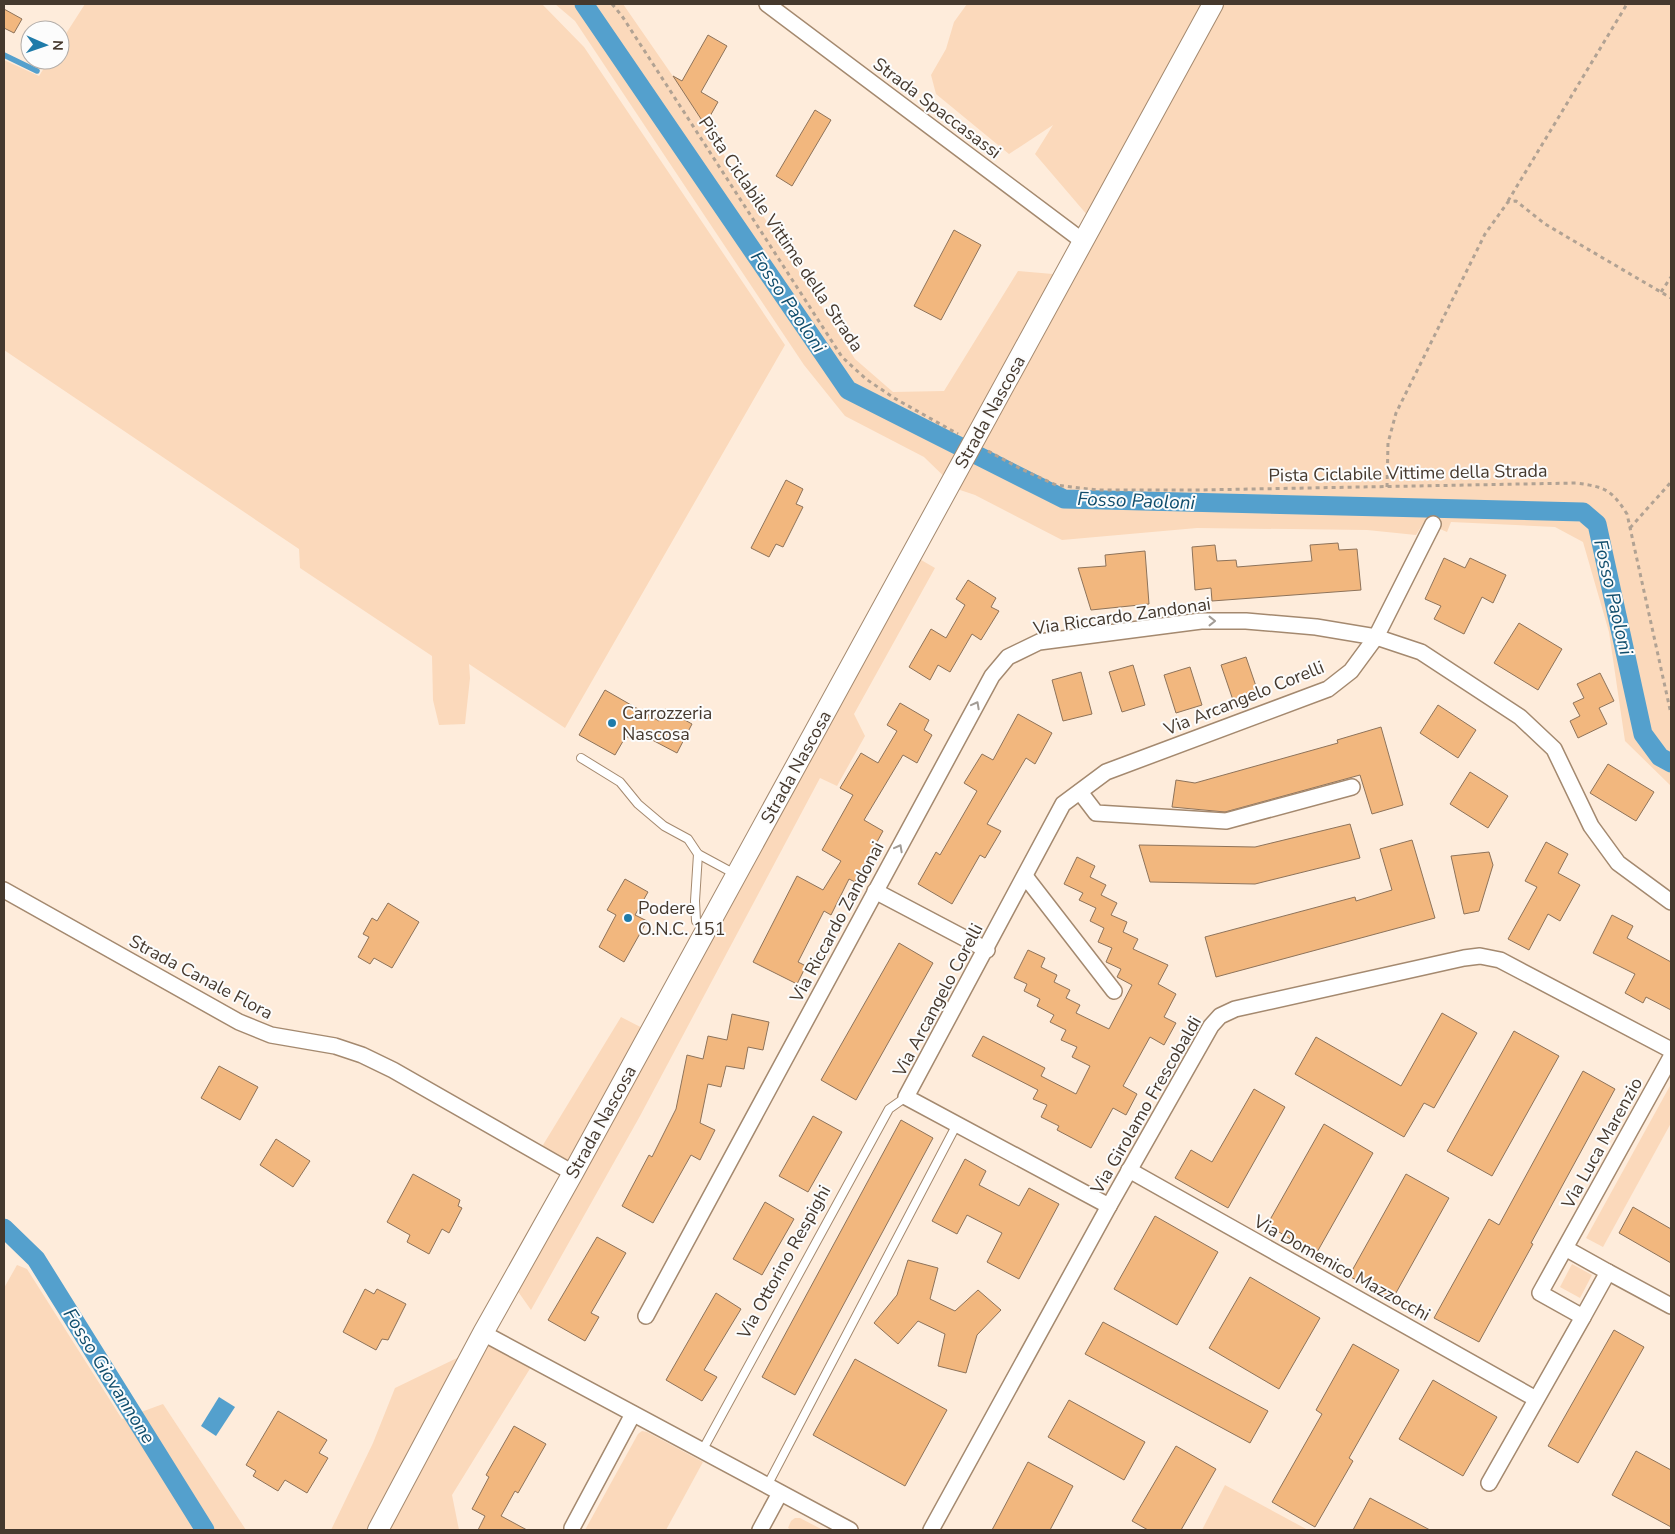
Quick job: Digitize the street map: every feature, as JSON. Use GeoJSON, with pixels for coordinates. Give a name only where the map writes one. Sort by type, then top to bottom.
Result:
{"type":"FeatureCollection","features":[{"type":"Feature","properties":{"kind":"street","name":"Strada Spaccasassi"},"geometry":{"type":"LineString","coordinates":[[767,4],[1084,242]]}},
{"type":"Feature","properties":{"kind":"street","name":"Strada Nascosa"},"geometry":{"type":"LineString","coordinates":[[378,1530],[483,1333],[573,1174],[737,875],[960,465],[971,441],[1084,242],[1213,4]]}},
{"type":"Feature","properties":{"kind":"street","name":"Via Arcangelo Corelli"},"geometry":{"type":"LineString","coordinates":[[1109,1206],[906,1098],[987,950],[1063,804],[1106,772],[1328,689],[1351,671],[1376,637],[1433,524]]}},
{"type":"Feature","properties":{"kind":"street","name":"Via Riccardo Zandonai"},"geometry":{"type":"LineString","coordinates":[[646,1316],[992,676],[1008,657],[1039,642],[1200,621],[1246,621],[1316,627],[1376,637],[1421,652],[1520,718],[1554,749],[1591,826],[1618,863],[1671,902]]}},
{"type":"Feature","properties":{"kind":"street"},"geometry":{"type":"LineString","coordinates":[[1080,792],[1096,813],[1226,821],[1352,787]]}},
{"type":"Feature","properties":{"kind":"street"},"geometry":{"type":"LineString","coordinates":[[1025,876],[1114,991]]}},
{"type":"Feature","properties":{"kind":"street","name":"Strada Canale Flora"},"geometry":{"type":"LineString","coordinates":[[4,890],[239,1022],[271,1035],[302,1042],[335,1046],[362,1055],[393,1070],[573,1174]]}},
{"type":"Feature","properties":{"kind":"street"},"geometry":{"type":"LineString","coordinates":[[875,891],[987,950]]}},
{"type":"Feature","properties":{"kind":"street","name":"Via Girolamo Frescobaldi"},"geometry":{"type":"LineString","coordinates":[[931,1530],[1129,1170],[1211,1026],[1220,1016],[1235,1009],[1426,966],[1480,956],[1500,960],[1671,1050]]}},
{"type":"Feature","properties":{"kind":"street","name":"Via Luca Marenzio"},"geometry":{"type":"LineString","coordinates":[[1583,1317],[1540,1293],[1671,1057]]}},
{"type":"Feature","properties":{"kind":"street","name":"Via Domenico Mazzocchi"},"geometry":{"type":"LineString","coordinates":[[1129,1170],[1536,1399]]}},
{"type":"Feature","properties":{"kind":"street"},"geometry":{"type":"LineString","coordinates":[[1565,1248],[1671,1306]]}},
{"type":"Feature","properties":{"kind":"street"},"geometry":{"type":"LineString","coordinates":[[1489,1483],[1608,1272]]}},
{"type":"Feature","properties":{"kind":"street"},"geometry":{"type":"LineString","coordinates":[[483,1333],[850,1530]]}},
{"type":"Feature","properties":{"kind":"street"},"geometry":{"type":"LineString","coordinates":[[572,1528],[633,1414]]}},
{"type":"Feature","properties":{"kind":"street"},"geometry":{"type":"LineString","coordinates":[[760,1530],[774,1489]]}},
{"type":"Feature","properties":{"kind":"lane"},"geometry":{"type":"LineString","coordinates":[[581,758],[620,782],[638,804],[664,826],[688,839],[698,854],[737,875]]}},
{"type":"Feature","properties":{"kind":"lane"},"geometry":{"type":"LineString","coordinates":[[698,854],[695,901],[696,921],[708,927]]}},
{"type":"Feature","properties":{"kind":"lane","name":"Via Ottorino Respighi"},"geometry":{"type":"LineString","coordinates":[[702,1451],[889,1109],[906,1098]]}},
{"type":"Feature","properties":{"kind":"lane"},"geometry":{"type":"LineString","coordinates":[[774,1489],[957,1124]]}},
{"type":"Feature","properties":{"kind":"path","name":"Pista Ciclabile Vittime della Strada"},"geometry":{"type":"LineString","coordinates":[[612,4],[622,16],[842,357],[866,379],[894,398],[1021,469],[1056,485],[1097,490],[1576,484],[1598,486],[1616,496],[1627,514],[1671,714]]}},
{"type":"Feature","properties":{"kind":"path"},"geometry":{"type":"LineString","coordinates":[[1386,487],[1388,443],[1396,413],[1485,234],[1508,202],[1627,4]]}},
{"type":"Feature","properties":{"kind":"path"},"geometry":{"type":"LineString","coordinates":[[1508,202],[1516,201],[1545,224],[1671,298]]}},
{"type":"Feature","properties":{"kind":"path"},"geometry":{"type":"LineString","coordinates":[[1661,292],[1671,277]]}},
{"type":"Feature","properties":{"kind":"path"},"geometry":{"type":"LineString","coordinates":[[1630,528],[1671,482]]}},
{"type":"Feature","properties":{"kind":"shaded area"},"geometry":{"type":"Polygon","coordinates":[[[85,4],[542,4],[584,47],[785,345],[565,728],[469,664],[470,678],[465,724],[439,725],[433,700],[432,656],[300,568],[299,549],[4,350],[4,60],[20,67],[20,70],[26,70],[39,76],[43,70],[70,70],[70,27],[85,4]]]}},
{"type":"Feature","properties":{"kind":"shaded area"},"geometry":{"type":"Polygon","coordinates":[[[555,4],[623,4],[679,85],[855,359],[893,392],[944,391],[1018,271],[1076,276],[1100,230],[1035,154],[1053,125],[1009,154],[936,94],[931,75],[946,49],[954,22],[967,4],[1671,4],[1671,786],[1625,741],[1609,632],[1583,542],[1555,527],[1451,522],[1447,532],[1424,522],[1416,535],[1367,530],[1197,528],[1062,540],[975,495],[957,489],[924,457],[845,416],[804,365],[575,21],[555,4]]]}},
{"type":"Feature","properties":{"kind":"shaded area"},"geometry":{"type":"Polygon","coordinates":[[[916,557],[935,568],[854,714],[865,736],[837,786],[820,778],[640,1116],[531,1310],[517,1290],[573,1188],[543,1145],[621,1017],[654,1034],[916,557]]]}},
{"type":"Feature","properties":{"kind":"shaded area"},"geometry":{"type":"Polygon","coordinates":[[[1671,1084],[1671,1123],[1603,1247],[1586,1238],[1671,1084]]]}},
{"type":"Feature","properties":{"kind":"shaded area"},"geometry":{"type":"Polygon","coordinates":[[[1572,1264],[1592,1275],[1580,1298],[1560,1287],[1572,1264]]]}},
{"type":"Feature","properties":{"kind":"shaded area"},"geometry":{"type":"Polygon","coordinates":[[[17,1265],[27,1269],[122,1419],[163,1404],[246,1530],[4,1530],[4,1288],[17,1265]]]}},
{"type":"Feature","properties":{"kind":"shaded area"},"geometry":{"type":"Polygon","coordinates":[[[486,1344],[531,1367],[452,1495],[459,1530],[331,1530],[373,1443],[395,1388],[486,1344]]]}},
{"type":"Feature","properties":{"kind":"shaded area"},"geometry":{"type":"Polygon","coordinates":[[[642,1431],[703,1462],[666,1530],[585,1530],[638,1434],[642,1431]]]}},
{"type":"Feature","properties":{"kind":"shaded area"},"geometry":{"type":"Polygon","coordinates":[[[1225,1485],[1308,1530],[1202,1530],[1225,1485]]]}},
{"type":"Feature","properties":{"kind":"shaded area"},"geometry":{"type":"Polygon","coordinates":[[[795,1518],[800,1518],[823,1530],[792,1530],[788,1528],[791,1521],[795,1518]]]}},
{"type":"Feature","properties":{"kind":"water"},"geometry":{"type":"Polygon","coordinates":[[[219,1397],[235,1407],[216,1436],[201,1426],[219,1397]]]}},
{"type":"Feature","properties":{"kind":"building"},"geometry":{"type":"Polygon","coordinates":[[[4,9],[22,19],[14,33],[4,28],[4,9]]]}},
{"type":"Feature","properties":{"kind":"building"},"geometry":{"type":"Polygon","coordinates":[[[708,35],[727,46],[701,92],[718,102],[705,125],[673,76],[682,81],[708,35]]]}},
{"type":"Feature","properties":{"kind":"building"},"geometry":{"type":"Polygon","coordinates":[[[815,110],[831,120],[792,186],[776,176],[815,110]]]}},
{"type":"Feature","properties":{"kind":"building"},"geometry":{"type":"Polygon","coordinates":[[[954,230],[981,245],[941,320],[914,306],[954,230]]]}},
{"type":"Feature","properties":{"kind":"building"},"geometry":{"type":"Polygon","coordinates":[[[786,480],[803,489],[796,504],[803,507],[783,547],[776,544],[769,557],[751,548],[786,480]]]}},
{"type":"Feature","properties":{"kind":"building"},"geometry":{"type":"Polygon","coordinates":[[[1338,543],[1339,550],[1357,549],[1361,590],[1212,601],[1211,588],[1195,590],[1192,547],[1215,545],[1217,561],[1236,560],[1237,567],[1312,561],[1310,545],[1338,543]]]}},
{"type":"Feature","properties":{"kind":"building"},"geometry":{"type":"Polygon","coordinates":[[[1145,551],[1149,604],[1091,610],[1078,568],[1106,566],[1105,555],[1145,551]]]}},
{"type":"Feature","properties":{"kind":"building"},"geometry":{"type":"Polygon","coordinates":[[[1444,558],[1465,568],[1470,558],[1506,575],[1493,603],[1482,597],[1464,634],[1434,619],[1441,606],[1425,599],[1444,558]]]}},
{"type":"Feature","properties":{"kind":"building"},"geometry":{"type":"Polygon","coordinates":[[[968,580],[996,598],[991,607],[999,611],[981,640],[972,634],[950,672],[938,665],[930,680],[909,667],[931,629],[946,638],[965,605],[956,599],[968,580]]]}},
{"type":"Feature","properties":{"kind":"building"},"geometry":{"type":"Polygon","coordinates":[[[1519,623],[1562,649],[1538,690],[1494,663],[1519,623]]]}},
{"type":"Feature","properties":{"kind":"building"},"geometry":{"type":"Polygon","coordinates":[[[1246,657],[1259,695],[1234,703],[1221,665],[1246,657]]]}},
{"type":"Feature","properties":{"kind":"building"},"geometry":{"type":"Polygon","coordinates":[[[1133,665],[1145,705],[1122,712],[1109,672],[1133,665]]]}},
{"type":"Feature","properties":{"kind":"building"},"geometry":{"type":"Polygon","coordinates":[[[1190,667],[1202,705],[1176,713],[1164,675],[1190,667]]]}},
{"type":"Feature","properties":{"kind":"building"},"geometry":{"type":"Polygon","coordinates":[[[1081,672],[1092,714],[1063,721],[1052,680],[1081,672]]]}},
{"type":"Feature","properties":{"kind":"building"},"geometry":{"type":"Polygon","coordinates":[[[1600,673],[1614,701],[1599,708],[1607,724],[1578,738],[1570,721],[1580,716],[1573,703],[1584,698],[1577,684],[1600,673]]]}},
{"type":"Feature","properties":{"kind":"building","name":"Carrozzeria Nascosa"},"geometry":{"type":"Polygon","coordinates":[[[605,690],[659,721],[665,709],[692,724],[677,753],[637,732],[632,740],[626,736],[615,755],[579,735],[605,690]]]}},
{"type":"Feature","properties":{"kind":"building"},"geometry":{"type":"Polygon","coordinates":[[[900,703],[929,720],[924,730],[932,735],[917,763],[903,755],[864,820],[883,831],[855,882],[849,879],[831,915],[824,911],[798,962],[806,966],[797,984],[753,962],[797,876],[823,890],[841,861],[822,850],[853,795],[840,788],[861,753],[878,763],[897,731],[887,725],[900,703]]]}},
{"type":"Feature","properties":{"kind":"building"},"geometry":{"type":"Polygon","coordinates":[[[1438,705],[1476,730],[1458,758],[1420,733],[1438,705]]]}},
{"type":"Feature","properties":{"kind":"building"},"geometry":{"type":"Polygon","coordinates":[[[1018,714],[1052,733],[1035,764],[1026,758],[987,824],[1001,831],[985,858],[980,855],[952,904],[918,884],[936,852],[940,855],[977,791],[964,783],[982,754],[993,760],[1018,714]]]}},
{"type":"Feature","properties":{"kind":"building"},"geometry":{"type":"Polygon","coordinates":[[[1381,727],[1403,805],[1372,814],[1360,775],[1225,812],[1172,807],[1176,780],[1195,783],[1338,743],[1337,740],[1381,727]]]}},
{"type":"Feature","properties":{"kind":"building"},"geometry":{"type":"Polygon","coordinates":[[[1608,764],[1654,792],[1636,821],[1590,793],[1608,764]]]}},
{"type":"Feature","properties":{"kind":"building"},"geometry":{"type":"Polygon","coordinates":[[[1470,772],[1508,796],[1488,828],[1450,804],[1470,772]]]}},
{"type":"Feature","properties":{"kind":"building"},"geometry":{"type":"Polygon","coordinates":[[[1350,824],[1360,858],[1255,884],[1150,882],[1139,845],[1255,847],[1350,824]]]}},
{"type":"Feature","properties":{"kind":"building"},"geometry":{"type":"Polygon","coordinates":[[[1412,840],[1435,918],[1216,977],[1205,937],[1355,897],[1356,901],[1392,890],[1380,849],[1412,840]]]}},
{"type":"Feature","properties":{"kind":"building"},"geometry":{"type":"Polygon","coordinates":[[[1546,842],[1568,854],[1558,873],[1580,885],[1560,921],[1548,914],[1529,950],[1508,939],[1537,887],[1525,881],[1546,842]]]}},
{"type":"Feature","properties":{"kind":"building"},"geometry":{"type":"Polygon","coordinates":[[[1489,852],[1493,865],[1479,911],[1464,914],[1451,856],[1489,852]]]}},
{"type":"Feature","properties":{"kind":"building"},"geometry":{"type":"Polygon","coordinates":[[[1077,857],[1095,866],[1090,877],[1106,885],[1101,895],[1117,903],[1111,915],[1127,922],[1123,932],[1138,939],[1133,949],[1168,965],[1158,984],[1176,994],[1164,1017],[1176,1023],[1164,1045],[1150,1037],[1123,1086],[1137,1094],[1126,1115],[1113,1108],[1091,1148],[1057,1130],[1059,1126],[1041,1117],[1047,1105],[1033,1099],[1038,1090],[972,1056],[983,1036],[1045,1068],[1041,1076],[1076,1094],[1090,1066],[1072,1057],[1077,1047],[1061,1040],[1066,1030],[1050,1022],[1054,1015],[1037,1006],[1040,999],[1024,991],[1027,984],[1014,978],[1028,950],[1045,958],[1041,967],[1057,975],[1054,982],[1070,990],[1066,998],[1080,1005],[1076,1013],[1109,1029],[1132,985],[1117,977],[1121,969],[1106,962],[1112,948],[1098,942],[1104,928],[1090,921],[1096,908],[1079,900],[1083,893],[1064,884],[1077,857]]]}},
{"type":"Feature","properties":{"kind":"building","name":"Podere O.N.C. 151"},"geometry":{"type":"Polygon","coordinates":[[[625,879],[648,892],[635,915],[647,921],[624,962],[599,947],[616,915],[607,910],[625,879]]]}},
{"type":"Feature","properties":{"kind":"building"},"geometry":{"type":"Polygon","coordinates":[[[388,903],[419,922],[392,968],[374,958],[370,964],[358,957],[369,937],[363,934],[372,918],[377,921],[388,903]]]}},
{"type":"Feature","properties":{"kind":"building"},"geometry":{"type":"Polygon","coordinates":[[[1612,915],[1633,926],[1627,938],[1671,962],[1671,1010],[1646,997],[1643,1003],[1625,993],[1635,974],[1593,953],[1612,915]]]}},
{"type":"Feature","properties":{"kind":"building"},"geometry":{"type":"Polygon","coordinates":[[[899,943],[933,963],[856,1100],[821,1080],[899,943]]]}},
{"type":"Feature","properties":{"kind":"building"},"geometry":{"type":"Polygon","coordinates":[[[1442,1013],[1477,1033],[1434,1108],[1424,1103],[1404,1137],[1295,1074],[1316,1037],[1401,1086],[1442,1013]]]}},
{"type":"Feature","properties":{"kind":"building"},"geometry":{"type":"Polygon","coordinates":[[[732,1014],[769,1022],[763,1050],[748,1047],[744,1069],[726,1066],[721,1087],[708,1084],[700,1123],[715,1130],[700,1160],[691,1155],[653,1223],[622,1206],[649,1155],[652,1157],[676,1109],[687,1055],[703,1059],[708,1036],[727,1040],[732,1014]]]}},
{"type":"Feature","properties":{"kind":"building"},"geometry":{"type":"Polygon","coordinates":[[[1514,1031],[1559,1056],[1492,1176],[1447,1151],[1514,1031]]]}},
{"type":"Feature","properties":{"kind":"building"},"geometry":{"type":"Polygon","coordinates":[[[219,1066],[258,1087],[240,1120],[201,1098],[219,1066]]]}},
{"type":"Feature","properties":{"kind":"building"},"geometry":{"type":"Polygon","coordinates":[[[1583,1071],[1615,1089],[1479,1342],[1434,1318],[1489,1219],[1499,1225],[1583,1071]]]}},
{"type":"Feature","properties":{"kind":"building"},"geometry":{"type":"Polygon","coordinates":[[[1254,1089],[1285,1107],[1228,1208],[1175,1178],[1191,1150],[1212,1162],[1254,1089]]]}},
{"type":"Feature","properties":{"kind":"building"},"geometry":{"type":"Polygon","coordinates":[[[813,1116],[842,1132],[808,1192],[779,1176],[813,1116]]]}},
{"type":"Feature","properties":{"kind":"building"},"geometry":{"type":"Polygon","coordinates":[[[901,1120],[933,1138],[795,1395],[762,1377],[901,1120]]]}},
{"type":"Feature","properties":{"kind":"building"},"geometry":{"type":"Polygon","coordinates":[[[1324,1124],[1373,1153],[1316,1254],[1267,1225],[1324,1124]]]}},
{"type":"Feature","properties":{"kind":"building"},"geometry":{"type":"Polygon","coordinates":[[[276,1139],[310,1161],[293,1187],[260,1165],[276,1139]]]}},
{"type":"Feature","properties":{"kind":"building"},"geometry":{"type":"Polygon","coordinates":[[[965,1159],[986,1171],[979,1185],[1019,1206],[1029,1188],[1059,1204],[1019,1279],[987,1262],[1002,1233],[967,1215],[957,1234],[932,1221],[965,1159]]]}},
{"type":"Feature","properties":{"kind":"building"},"geometry":{"type":"Polygon","coordinates":[[[413,1174],[460,1200],[458,1206],[462,1208],[449,1233],[442,1229],[429,1254],[407,1242],[410,1235],[387,1222],[413,1174]]]}},
{"type":"Feature","properties":{"kind":"building"},"geometry":{"type":"Polygon","coordinates":[[[1406,1174],[1449,1198],[1392,1300],[1349,1276],[1406,1174]]]}},
{"type":"Feature","properties":{"kind":"building"},"geometry":{"type":"Polygon","coordinates":[[[765,1202],[794,1219],[762,1275],[733,1259],[765,1202]]]}},
{"type":"Feature","properties":{"kind":"building"},"geometry":{"type":"Polygon","coordinates":[[[1633,1207],[1671,1229],[1671,1263],[1619,1233],[1633,1207]]]}},
{"type":"Feature","properties":{"kind":"building"},"geometry":{"type":"Polygon","coordinates":[[[1155,1216],[1218,1252],[1177,1325],[1114,1289],[1155,1216]]]}},
{"type":"Feature","properties":{"kind":"building"},"geometry":{"type":"Polygon","coordinates":[[[597,1237],[626,1253],[591,1313],[599,1317],[585,1341],[548,1320],[597,1237]]]}},
{"type":"Feature","properties":{"kind":"building"},"geometry":{"type":"Polygon","coordinates":[[[908,1260],[938,1268],[930,1299],[955,1311],[978,1290],[1001,1310],[977,1335],[966,1373],[938,1366],[945,1334],[918,1321],[898,1344],[874,1323],[897,1295],[908,1260]]]}},
{"type":"Feature","properties":{"kind":"building"},"geometry":{"type":"Polygon","coordinates":[[[1250,1277],[1320,1318],[1279,1389],[1209,1348],[1250,1277]]]}},
{"type":"Feature","properties":{"kind":"building"},"geometry":{"type":"Polygon","coordinates":[[[365,1289],[374,1294],[377,1289],[406,1304],[388,1340],[382,1339],[376,1350],[343,1332],[365,1289]]]}},
{"type":"Feature","properties":{"kind":"building"},"geometry":{"type":"Polygon","coordinates":[[[716,1293],[741,1309],[704,1370],[717,1377],[702,1401],[666,1380],[716,1293]]]}},
{"type":"Feature","properties":{"kind":"building"},"geometry":{"type":"Polygon","coordinates":[[[1103,1322],[1268,1411],[1250,1443],[1085,1354],[1103,1322]]]}},
{"type":"Feature","properties":{"kind":"building"},"geometry":{"type":"Polygon","coordinates":[[[1614,1330],[1644,1347],[1578,1463],[1548,1446],[1614,1330]]]}},
{"type":"Feature","properties":{"kind":"building"},"geometry":{"type":"Polygon","coordinates":[[[1353,1344],[1399,1370],[1349,1458],[1353,1461],[1315,1527],[1272,1502],[1322,1414],[1316,1410],[1353,1344]]]}},
{"type":"Feature","properties":{"kind":"building"},"geometry":{"type":"Polygon","coordinates":[[[855,1359],[947,1410],[905,1486],[813,1435],[855,1359]]]}},
{"type":"Feature","properties":{"kind":"building"},"geometry":{"type":"Polygon","coordinates":[[[1433,1380],[1497,1417],[1463,1476],[1399,1439],[1433,1380]]]}},
{"type":"Feature","properties":{"kind":"building"},"geometry":{"type":"Polygon","coordinates":[[[1069,1400],[1145,1442],[1124,1480],[1048,1437],[1069,1400]]]}},
{"type":"Feature","properties":{"kind":"building"},"geometry":{"type":"Polygon","coordinates":[[[278,1411],[327,1440],[319,1453],[328,1458],[307,1493],[285,1480],[278,1491],[253,1476],[256,1471],[246,1465],[278,1411]]]}},
{"type":"Feature","properties":{"kind":"building"},"geometry":{"type":"Polygon","coordinates":[[[514,1426],[546,1444],[518,1493],[515,1491],[501,1516],[527,1530],[478,1530],[485,1516],[472,1509],[489,1477],[486,1475],[514,1426]]]}},
{"type":"Feature","properties":{"kind":"building"},"geometry":{"type":"Polygon","coordinates":[[[1176,1446],[1216,1469],[1181,1530],[1148,1530],[1132,1521],[1176,1446]]]}},
{"type":"Feature","properties":{"kind":"building"},"geometry":{"type":"Polygon","coordinates":[[[1636,1451],[1671,1470],[1671,1527],[1612,1495],[1636,1451]]]}},
{"type":"Feature","properties":{"kind":"building"},"geometry":{"type":"Polygon","coordinates":[[[1028,1462],[1073,1486],[1050,1530],[992,1530],[1028,1462]]]}},
{"type":"Feature","properties":{"kind":"building"},"geometry":{"type":"Polygon","coordinates":[[[1370,1498],[1430,1530],[1353,1530],[1370,1498]]]}},
{"type":"Feature","properties":{"kind":"waterway","name":"Fosso Paoloni"},"geometry":{"type":"LineString","coordinates":[[584,4],[848,390],[1064,499],[1583,512],[1597,524],[1643,734],[1660,757],[1671,763]]}},
{"type":"Feature","properties":{"kind":"waterway"},"geometry":{"type":"LineString","coordinates":[[4,55],[37,71]]}},
{"type":"Feature","properties":{"kind":"waterway","name":"Fosso Giovannone"},"geometry":{"type":"LineString","coordinates":[[4,1228],[36,1259],[205,1530]]}},
{"type":"Feature","properties":{"kind":"place","name":"Carrozzeria Nascosa"},"geometry":{"type":"Point","coordinates":[612,723]}},
{"type":"Feature","properties":{"kind":"place","name":"Podere O.N.C. 151"},"geometry":{"type":"Point","coordinates":[628,918]}}]}
